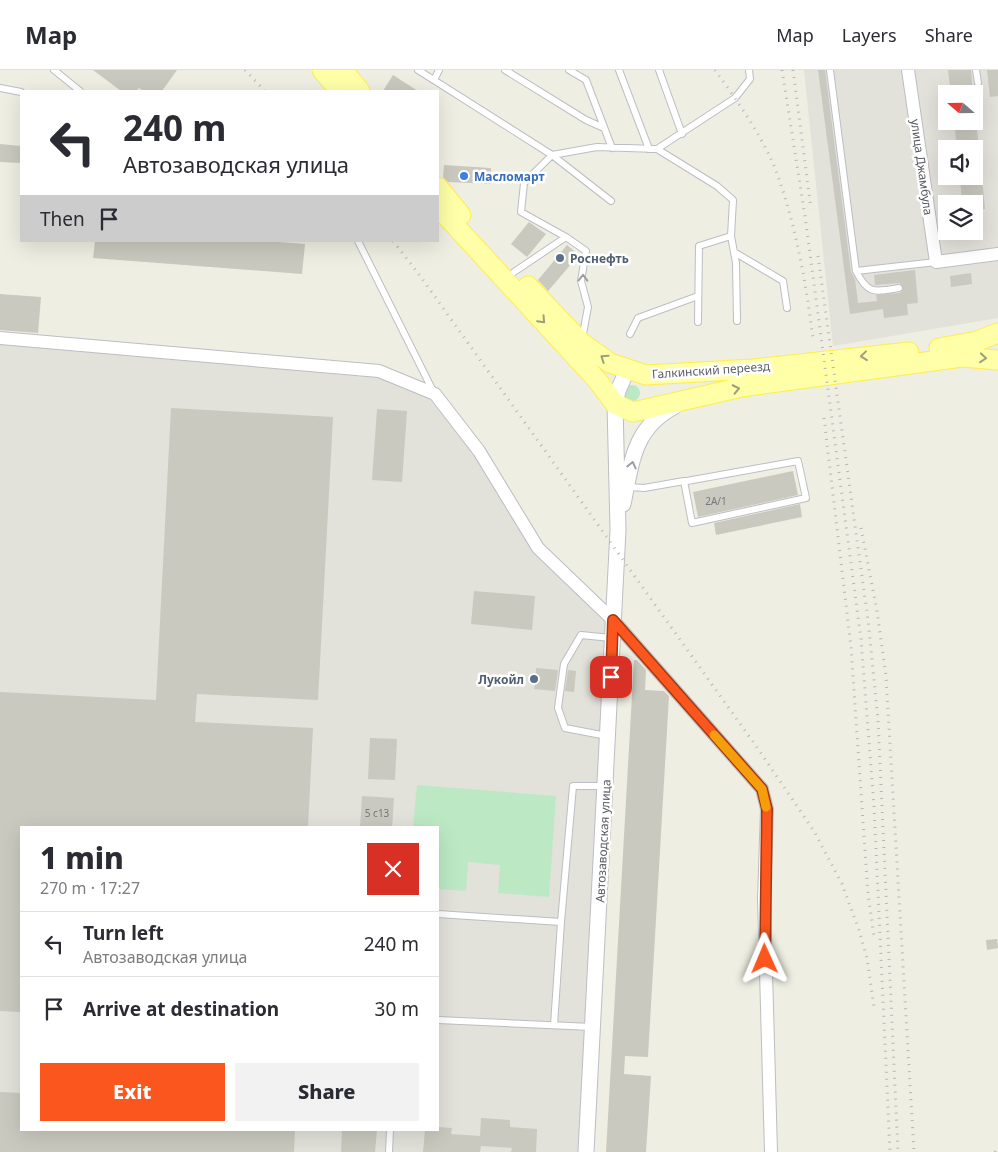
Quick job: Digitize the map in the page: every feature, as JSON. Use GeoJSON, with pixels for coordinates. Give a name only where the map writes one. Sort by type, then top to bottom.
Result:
{"type":"FeatureCollection","features":[{"type":"Feature","properties":{"kind":"main road"},"geometry":{"type":"LineString","coordinates":[[322,70],[339,90]]}},
{"type":"Feature","properties":{"kind":"main road"},"geometry":{"type":"LineString","coordinates":[[342,70],[359,90]]}},
{"type":"Feature","properties":{"kind":"main road","name":"Галкинский переезд"},"geometry":{"type":"LineString","coordinates":[[439,188],[514,272],[582,343],[610,363],[627,370],[646,374],[753,369],[935,349],[977,341],[998,333]]}},
{"type":"Feature","properties":{"kind":"main road"},"geometry":{"type":"LineString","coordinates":[[439,208],[597,380],[615,404],[633,412],[742,387],[962,357],[998,360]]}},
{"type":"Feature","properties":{"kind":"street","name":"улица Джамбула"},"geometry":{"type":"LineString","coordinates":[[908,70],[936,262]]}},
{"type":"Feature","properties":{"kind":"street"},"geometry":{"type":"LineString","coordinates":[[936,262],[998,254]]}},
{"type":"Feature","properties":{"kind":"street"},"geometry":{"type":"LineString","coordinates":[[0,338],[379,371],[435,394],[478,451],[538,548],[613,620],[758,784],[764,795],[767,809],[764,899],[771,1152]]}},
{"type":"Feature","properties":{"kind":"street"},"geometry":{"type":"LineString","coordinates":[[622,485],[615,425],[615,404],[627,370]]}},
{"type":"Feature","properties":{"kind":"street"},"geometry":{"type":"LineString","coordinates":[[597,380],[615,425]]}},
{"type":"Feature","properties":{"kind":"street"},"geometry":{"type":"LineString","coordinates":[[622,485],[646,427],[661,414],[688,400]]}},
{"type":"Feature","properties":{"kind":"street","name":"Автозаводская улица"},"geometry":{"type":"LineString","coordinates":[[586,1152],[612,638],[622,485]]}},
{"type":"Feature","properties":{"kind":"lane"},"geometry":{"type":"LineString","coordinates":[[54,70],[79,90]]}},
{"type":"Feature","properties":{"kind":"lane"},"geometry":{"type":"LineString","coordinates":[[418,70],[552,155],[611,200]]}},
{"type":"Feature","properties":{"kind":"lane"},"geometry":{"type":"LineString","coordinates":[[434,80],[439,70]]}},
{"type":"Feature","properties":{"kind":"lane"},"geometry":{"type":"LineString","coordinates":[[505,70],[586,120],[604,128]]}},
{"type":"Feature","properties":{"kind":"lane"},"geometry":{"type":"LineString","coordinates":[[569,70],[586,80],[612,148]]}},
{"type":"Feature","properties":{"kind":"lane"},"geometry":{"type":"LineString","coordinates":[[619,70],[649,149]]}},
{"type":"Feature","properties":{"kind":"lane"},"geometry":{"type":"LineString","coordinates":[[659,70],[682,134]]}},
{"type":"Feature","properties":{"kind":"lane"},"geometry":{"type":"LineString","coordinates":[[582,343],[588,307],[581,281],[586,251],[566,237],[521,212],[524,183],[552,155],[597,148],[657,149],[735,98],[750,79],[749,70]]}},
{"type":"Feature","properties":{"kind":"lane"},"geometry":{"type":"LineString","coordinates":[[830,70],[856,270],[866,288],[875,292],[900,288]]}},
{"type":"Feature","properties":{"kind":"lane"},"geometry":{"type":"LineString","coordinates":[[976,70],[978,83]]}},
{"type":"Feature","properties":{"kind":"lane"},"geometry":{"type":"LineString","coordinates":[[0,88],[20,92]]}},
{"type":"Feature","properties":{"kind":"lane"},"geometry":{"type":"LineString","coordinates":[[657,149],[717,186],[733,200],[731,236],[734,252],[737,321]]}},
{"type":"Feature","properties":{"kind":"lane"},"geometry":{"type":"LineString","coordinates":[[698,322],[699,246],[731,236]]}},
{"type":"Feature","properties":{"kind":"lane"},"geometry":{"type":"LineString","coordinates":[[514,272],[566,237]]}},
{"type":"Feature","properties":{"kind":"lane"},"geometry":{"type":"LineString","coordinates":[[359,242],[435,394]]}},
{"type":"Feature","properties":{"kind":"lane"},"geometry":{"type":"LineString","coordinates":[[734,252],[783,280],[787,308]]}},
{"type":"Feature","properties":{"kind":"lane"},"geometry":{"type":"LineString","coordinates":[[856,270],[936,262]]}},
{"type":"Feature","properties":{"kind":"lane"},"geometry":{"type":"LineString","coordinates":[[630,334],[638,318],[698,296]]}},
{"type":"Feature","properties":{"kind":"lane"},"geometry":{"type":"LineString","coordinates":[[622,485],[644,488],[798,461],[806,498],[692,523],[684,481]]}},
{"type":"Feature","properties":{"kind":"lane"},"geometry":{"type":"LineString","coordinates":[[608,736],[565,728],[558,708],[564,664],[581,635],[612,638]]}},
{"type":"Feature","properties":{"kind":"lane"},"geometry":{"type":"LineString","coordinates":[[554,1025],[573,786],[606,786]]}},
{"type":"Feature","properties":{"kind":"lane"},"geometry":{"type":"LineString","coordinates":[[439,914],[561,922]]}},
{"type":"Feature","properties":{"kind":"lane"},"geometry":{"type":"LineString","coordinates":[[439,1020],[593,1027]]}},
{"type":"Feature","properties":{"kind":"lane"},"geometry":{"type":"LineString","coordinates":[[389,1152],[390,1131]]}},
{"type":"Feature","properties":{"kind":"shaded area"},"geometry":{"type":"Polygon","coordinates":[[[804,70],[998,70],[998,318],[833,346],[804,70]]]}},
{"type":"Feature","properties":{"kind":"shaded area"},"geometry":{"type":"Polygon","coordinates":[[[0,343],[379,376],[432,397],[478,457],[535,550],[610,622],[578,1152],[0,1152],[0,343]]]}},
{"type":"Feature","properties":{"kind":"green space"},"geometry":{"type":"Polygon","coordinates":[[[632,385],[640,393],[632,401],[624,393],[632,385]]]}},
{"type":"Feature","properties":{"kind":"green space"},"geometry":{"type":"Polygon","coordinates":[[[417,785],[556,796],[549,897],[498,893],[500,865],[468,862],[466,891],[439,889],[439,826],[413,826],[417,785]]]}},
{"type":"Feature","properties":{"kind":"building"},"geometry":{"type":"Polygon","coordinates":[[[93,70],[177,70],[163,90],[142,90],[139,88],[137,90],[120,90],[93,70]]]}},
{"type":"Feature","properties":{"kind":"building"},"geometry":{"type":"Polygon","coordinates":[[[818,70],[825,70],[851,272],[855,279],[858,303],[877,301],[876,295],[900,293],[903,290],[900,283],[875,285],[874,275],[915,270],[918,303],[907,304],[908,315],[884,318],[883,309],[850,314],[818,70]]]}},
{"type":"Feature","properties":{"kind":"building"},"geometry":{"type":"Polygon","coordinates":[[[948,70],[971,70],[972,85],[950,85],[948,70]]]}},
{"type":"Feature","properties":{"kind":"building"},"geometry":{"type":"Polygon","coordinates":[[[987,70],[998,70],[998,96],[990,97],[987,70]]]}},
{"type":"Feature","properties":{"kind":"building"},"geometry":{"type":"Polygon","coordinates":[[[393,75],[416,90],[384,90],[393,75]]]}},
{"type":"Feature","properties":{"kind":"building"},"geometry":{"type":"Polygon","coordinates":[[[955,130],[977,130],[978,140],[956,140],[955,130]]]}},
{"type":"Feature","properties":{"kind":"building"},"geometry":{"type":"Polygon","coordinates":[[[0,144],[20,146],[20,163],[0,162],[0,144]]]}},
{"type":"Feature","properties":{"kind":"building"},"geometry":{"type":"Polygon","coordinates":[[[444,165],[491,168],[491,184],[448,182],[443,177],[444,165]]]}},
{"type":"Feature","properties":{"kind":"building"},"geometry":{"type":"Polygon","coordinates":[[[961,185],[983,185],[985,209],[983,209],[983,195],[961,195],[961,185]]]}},
{"type":"Feature","properties":{"kind":"building"},"geometry":{"type":"Polygon","coordinates":[[[529,222],[546,234],[527,257],[511,244],[529,222]]]}},
{"type":"Feature","properties":{"kind":"building"},"geometry":{"type":"Polygon","coordinates":[[[95,242],[279,242],[305,244],[302,274],[93,258],[95,242]]]}},
{"type":"Feature","properties":{"kind":"building"},"geometry":{"type":"Polygon","coordinates":[[[567,245],[579,255],[548,291],[538,280],[567,245]]]}},
{"type":"Feature","properties":{"kind":"building"},"geometry":{"type":"Polygon","coordinates":[[[971,273],[972,284],[951,287],[950,276],[971,273]]]}},
{"type":"Feature","properties":{"kind":"building"},"geometry":{"type":"Polygon","coordinates":[[[0,294],[41,297],[38,333],[0,330],[0,294]]]}},
{"type":"Feature","properties":{"kind":"building"},"geometry":{"type":"Polygon","coordinates":[[[171,408],[333,417],[318,700],[197,694],[195,722],[313,728],[308,826],[20,826],[20,1012],[0,1011],[0,692],[156,700],[171,408]]]}},
{"type":"Feature","properties":{"kind":"building"},"geometry":{"type":"Polygon","coordinates":[[[377,409],[407,411],[402,482],[372,480],[377,409]]]}},
{"type":"Feature","properties":{"kind":"building"},"geometry":{"type":"Polygon","coordinates":[[[793,471],[798,495],[698,517],[693,492],[793,471]]]}},
{"type":"Feature","properties":{"kind":"building"},"geometry":{"type":"Polygon","coordinates":[[[800,504],[802,517],[716,535],[714,523],[800,504]]]}},
{"type":"Feature","properties":{"kind":"building"},"geometry":{"type":"Polygon","coordinates":[[[474,591],[535,596],[532,630],[471,624],[474,591]]]}},
{"type":"Feature","properties":{"kind":"building"},"geometry":{"type":"Polygon","coordinates":[[[634,660],[637,660],[646,670],[645,690],[664,691],[669,696],[648,1057],[625,1056],[624,1074],[651,1076],[646,1152],[606,1152],[634,660]]]}},
{"type":"Feature","properties":{"kind":"building"},"geometry":{"type":"Polygon","coordinates":[[[536,668],[558,670],[555,691],[534,689],[535,684],[531,684],[532,673],[536,674],[536,668]]]}},
{"type":"Feature","properties":{"kind":"building"},"geometry":{"type":"Polygon","coordinates":[[[568,670],[576,671],[574,692],[565,691],[568,670]]]}},
{"type":"Feature","properties":{"kind":"building"},"geometry":{"type":"Polygon","coordinates":[[[370,738],[397,739],[395,780],[368,779],[370,738]]]}},
{"type":"Feature","properties":{"kind":"building"},"geometry":{"type":"Polygon","coordinates":[[[362,796],[394,798],[392,826],[360,826],[362,796]]]}},
{"type":"Feature","properties":{"kind":"building"},"geometry":{"type":"Polygon","coordinates":[[[997,939],[998,948],[987,950],[986,940],[997,939]]]}},
{"type":"Feature","properties":{"kind":"building"},"geometry":{"type":"Polygon","coordinates":[[[0,1092],[20,1093],[20,1131],[295,1131],[294,1152],[0,1152],[0,1092]]]}},
{"type":"Feature","properties":{"kind":"building"},"geometry":{"type":"Polygon","coordinates":[[[481,1118],[510,1120],[510,1127],[537,1129],[536,1152],[511,1152],[512,1148],[481,1146],[480,1152],[423,1152],[425,1131],[439,1131],[439,1127],[452,1128],[451,1134],[480,1136],[481,1118]]]}},
{"type":"Feature","properties":{"kind":"building"},"geometry":{"type":"Polygon","coordinates":[[[342,1131],[377,1131],[375,1152],[341,1152],[342,1131]]]}},
{"type":"Feature","properties":{"kind":"railway"},"geometry":{"type":"LineString","coordinates":[[245,70],[264,90]]}},
{"type":"Feature","properties":{"kind":"railway"},"geometry":{"type":"LineString","coordinates":[[715,70],[759,136],[779,179],[791,218],[800,258],[813,339]]}},
{"type":"Feature","properties":{"kind":"railway"},"geometry":{"type":"LineString","coordinates":[[782,70],[805,216],[861,639],[874,806],[890,1152]]}},
{"type":"Feature","properties":{"kind":"railway"},"geometry":{"type":"LineString","coordinates":[[793,70],[811,209]]}},
{"type":"Feature","properties":{"kind":"railway"},"geometry":{"type":"LineString","coordinates":[[394,242],[418,273],[756,746],[814,831],[842,884],[859,930],[867,958],[874,1007]]}},
{"type":"Feature","properties":{"kind":"railway"},"geometry":{"type":"LineString","coordinates":[[818,256],[868,620],[878,720],[898,1152]]}},
{"type":"Feature","properties":{"kind":"railway"},"geometry":{"type":"LineString","coordinates":[[824,418],[851,647],[868,894],[874,936]]}},
{"type":"Feature","properties":{"kind":"railway"},"geometry":{"type":"LineString","coordinates":[[861,528],[877,611],[886,676],[914,1152]]}},
{"type":"Feature","properties":{"kind":"railway"},"geometry":{"type":"LineString","coordinates":[[995,1152],[998,1147]]}},
{"type":"Feature","properties":{"kind":"slow traffic"},"geometry":{"type":"LineString","coordinates":[[714,735],[762,789],[766,807]]}},
{"type":"Feature","properties":{"kind":"place","name":"Масломарт"},"geometry":{"type":"Point","coordinates":[464,176]}},
{"type":"Feature","properties":{"kind":"place","name":"Роснефть"},"geometry":{"type":"Point","coordinates":[560,258]}},
{"type":"Feature","properties":{"kind":"place","name":"Лукойл"},"geometry":{"type":"Point","coordinates":[534,679]}},
{"type":"Feature","properties":{"kind":"route"},"geometry":{"type":"LineString","coordinates":[[611,677],[613,620],[762,789],[767,809],[764,899],[765,959]]}}]}
